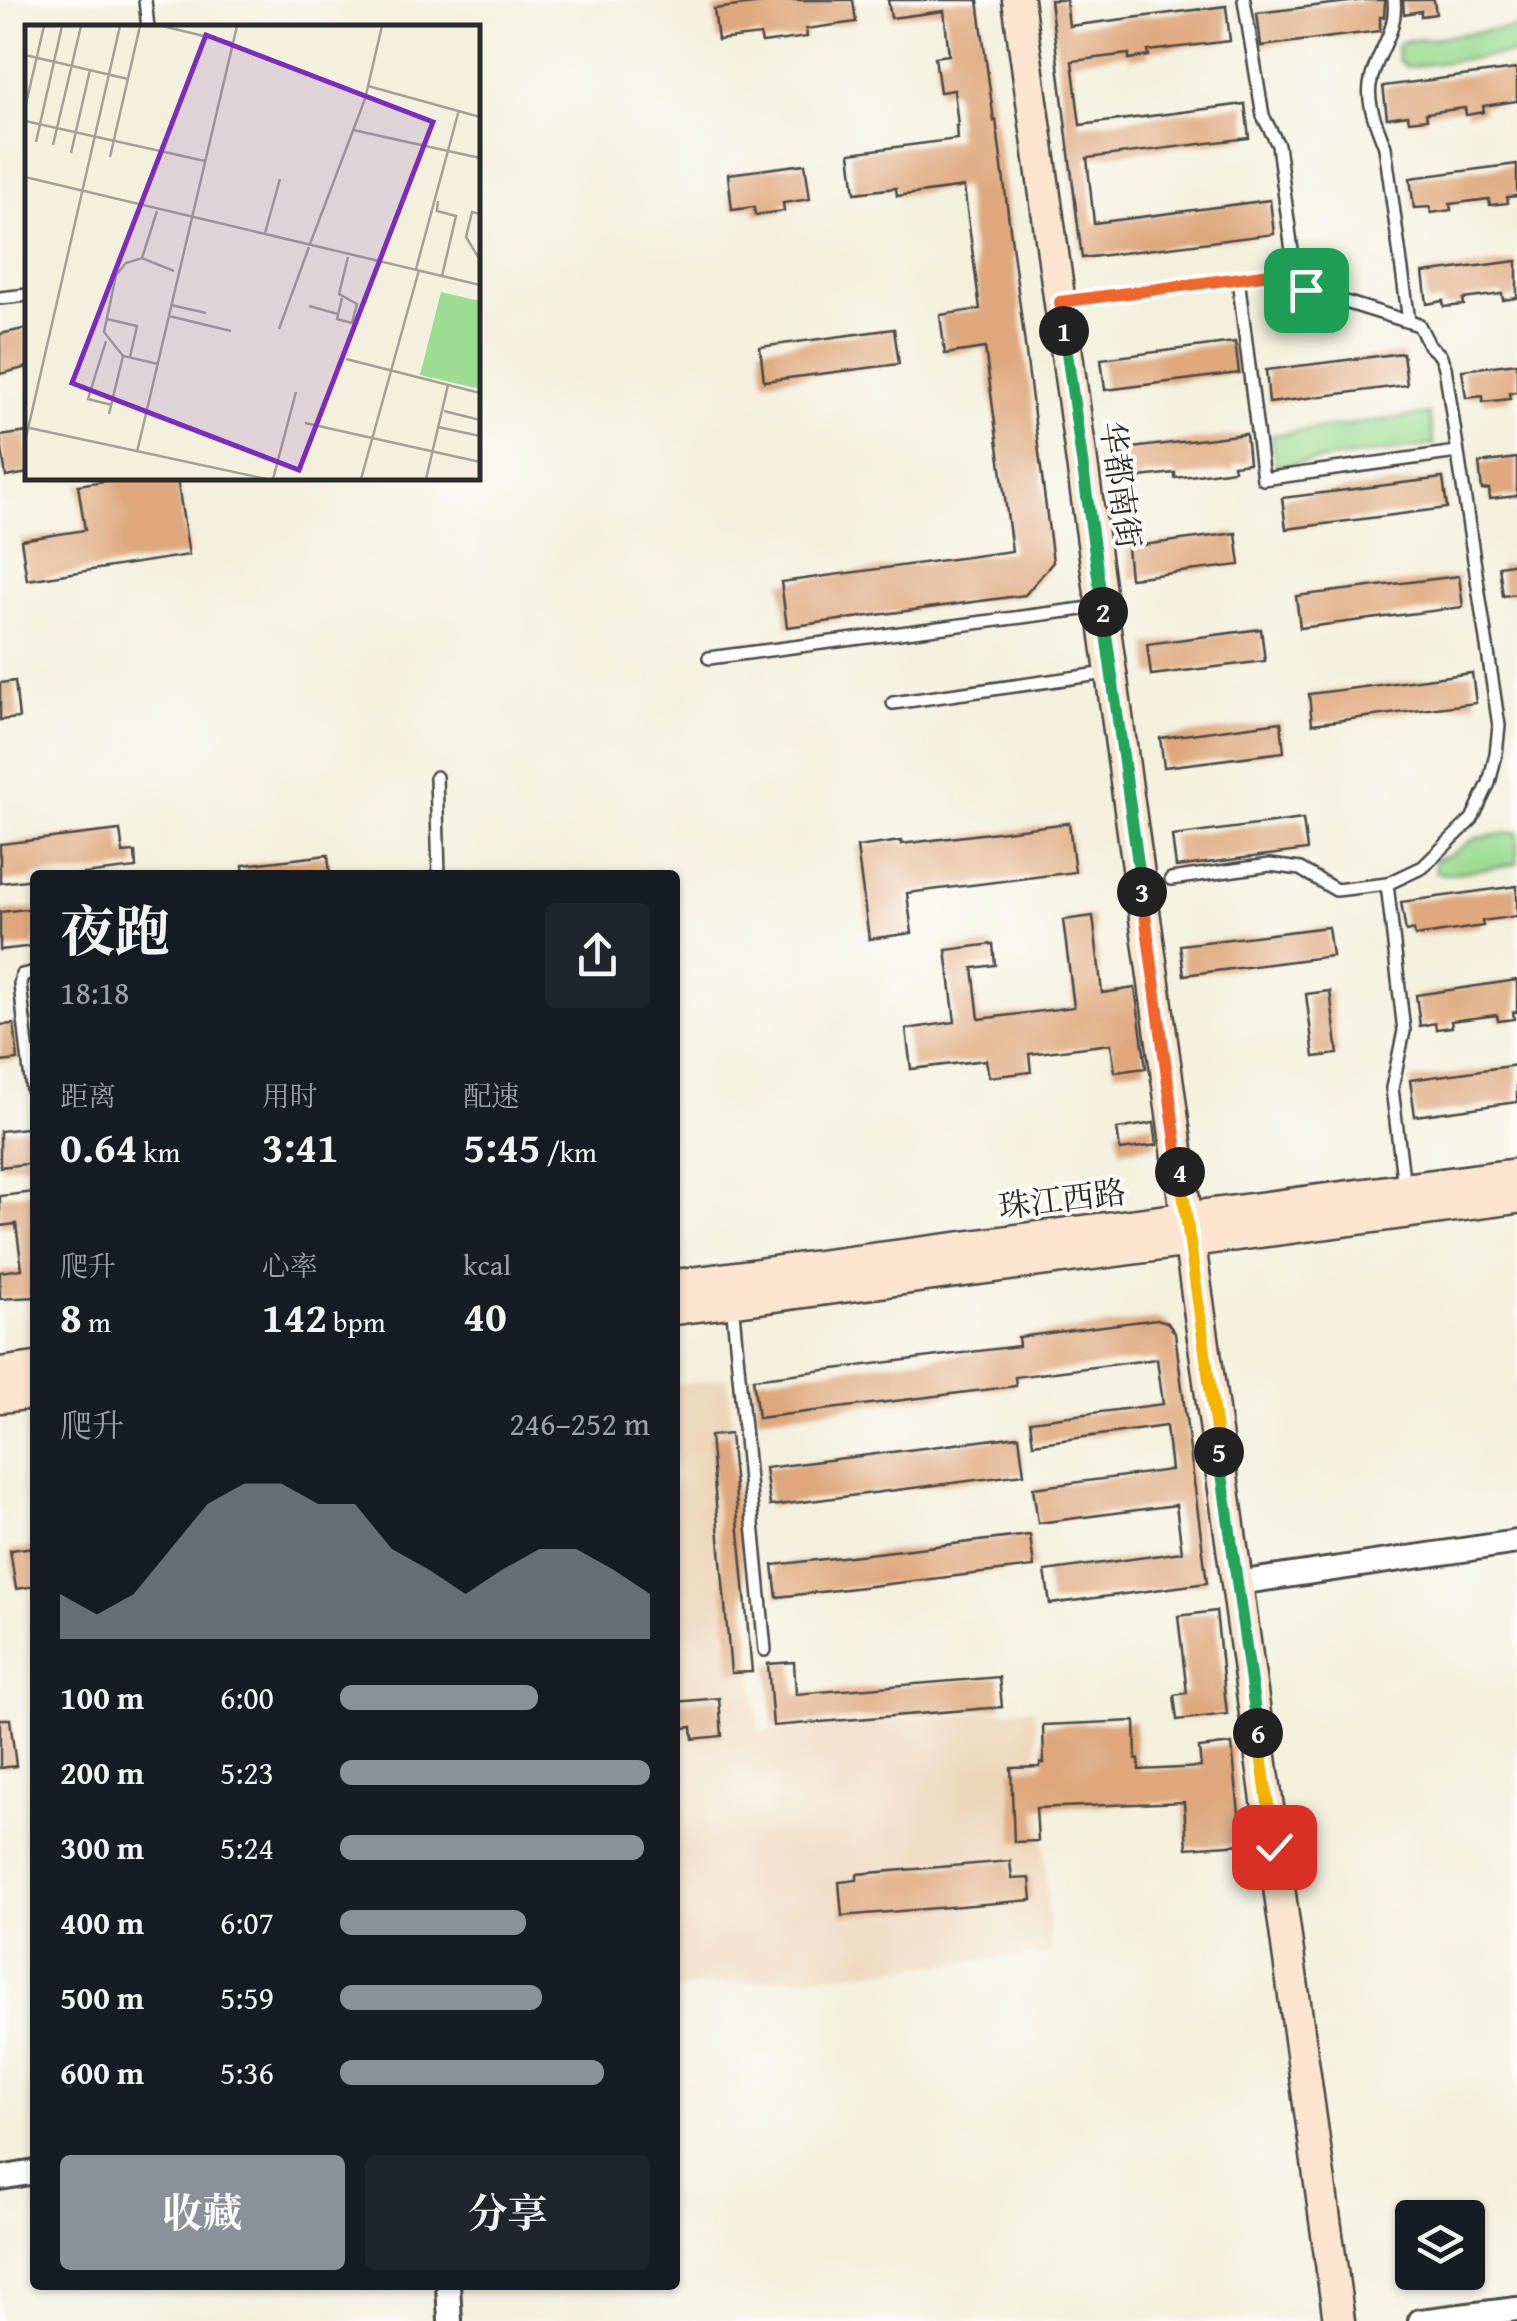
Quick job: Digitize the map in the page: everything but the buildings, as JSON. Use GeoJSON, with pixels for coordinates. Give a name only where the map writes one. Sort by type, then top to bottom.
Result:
{"type":"FeatureCollection","features":[{"type":"Feature","properties":{"kind":"street","name":"华都南街"},"geometry":{"type":"LineString","coordinates":[[1018,0],[1340,2321]]}},
{"type":"Feature","properties":{"kind":"street","name":"珠江西路"},"geometry":{"type":"LineString","coordinates":[[680,1308],[1188,1229],[1404,1189],[1517,1174]]}},
{"type":"Feature","properties":{"kind":"street","name":"珠江西路"},"geometry":{"type":"LineString","coordinates":[[680,1283],[1517,1198]]}},
{"type":"Feature","properties":{"kind":"street"},"geometry":{"type":"LineString","coordinates":[[0,1373],[30,1369]]}},
{"type":"Feature","properties":{"kind":"street"},"geometry":{"type":"LineString","coordinates":[[0,1397],[30,1394]]}},
{"type":"Feature","properties":{"kind":"street"},"geometry":{"type":"LineString","coordinates":[[1237,1583],[1517,1542]]}},
{"type":"Feature","properties":{"kind":"street"},"geometry":{"type":"LineString","coordinates":[[0,2178],[30,2173]]}},
{"type":"Feature","properties":{"kind":"street"},"geometry":{"type":"LineString","coordinates":[[448,2290],[450,2321]]}},
{"type":"Feature","properties":{"kind":"street"},"geometry":{"type":"LineString","coordinates":[[1420,2321],[1517,2309]]}},
{"type":"Feature","properties":{"kind":"lane"},"geometry":{"type":"LineString","coordinates":[[145,0],[148,25]]}},
{"type":"Feature","properties":{"kind":"lane"},"geometry":{"type":"LineString","coordinates":[[1060,302],[1278,273],[1290,262],[1292,251],[1278,146],[1263,116],[1244,0]]}},
{"type":"Feature","properties":{"kind":"lane"},"geometry":{"type":"LineString","coordinates":[[1394,0],[1394,28],[1370,84],[1370,104],[1386,147],[1410,321]]}},
{"type":"Feature","properties":{"kind":"lane"},"geometry":{"type":"LineString","coordinates":[[1171,879],[1270,865],[1300,870],[1336,890],[1387,884],[1423,868],[1472,819],[1489,782],[1496,754],[1499,726],[1445,367],[1419,325],[1306,290],[1278,273]]}},
{"type":"Feature","properties":{"kind":"lane"},"geometry":{"type":"LineString","coordinates":[[1238,278],[1263,479],[1457,452]]}},
{"type":"Feature","properties":{"kind":"lane"},"geometry":{"type":"LineString","coordinates":[[0,298],[25,295]]}},
{"type":"Feature","properties":{"kind":"lane"},"geometry":{"type":"LineString","coordinates":[[708,658],[1102,606]]}},
{"type":"Feature","properties":{"kind":"lane"},"geometry":{"type":"LineString","coordinates":[[893,704],[1111,673]]}},
{"type":"Feature","properties":{"kind":"lane"},"geometry":{"type":"LineString","coordinates":[[436,777],[439,870]]}},
{"type":"Feature","properties":{"kind":"lane"},"geometry":{"type":"LineString","coordinates":[[1387,884],[1404,1031],[1392,1088],[1404,1189]]}},
{"type":"Feature","properties":{"kind":"lane"},"geometry":{"type":"LineString","coordinates":[[30,973],[22,975],[20,984],[30,1072]]}},
{"type":"Feature","properties":{"kind":"lane"},"geometry":{"type":"LineString","coordinates":[[732,1301],[765,1650]]}},
{"type":"Feature","properties":{"kind":"shaded area"},"geometry":{"type":"Polygon","coordinates":[[[728,1378],[759,1731],[1035,1708],[1051,1954],[680,1989],[680,1384],[728,1378]]]}},
{"type":"Feature","properties":{"kind":"green space"},"geometry":{"type":"Polygon","coordinates":[[[1517,27],[1517,53],[1406,67],[1398,60],[1397,46],[1402,42],[1517,27]]]}},
{"type":"Feature","properties":{"kind":"green space"},"geometry":{"type":"Polygon","coordinates":[[[1429,414],[1434,445],[1276,466],[1272,435],[1429,414]]]}},
{"type":"Feature","properties":{"kind":"green space"},"geometry":{"type":"Polygon","coordinates":[[[1517,832],[1517,864],[1436,872],[1435,860],[1476,838],[1517,832]]]}},
{"type":"Feature","properties":{"kind":"route"},"geometry":{"type":"LineString","coordinates":[[1274,1847],[1060,302],[1278,273],[1306,290]]}}]}
